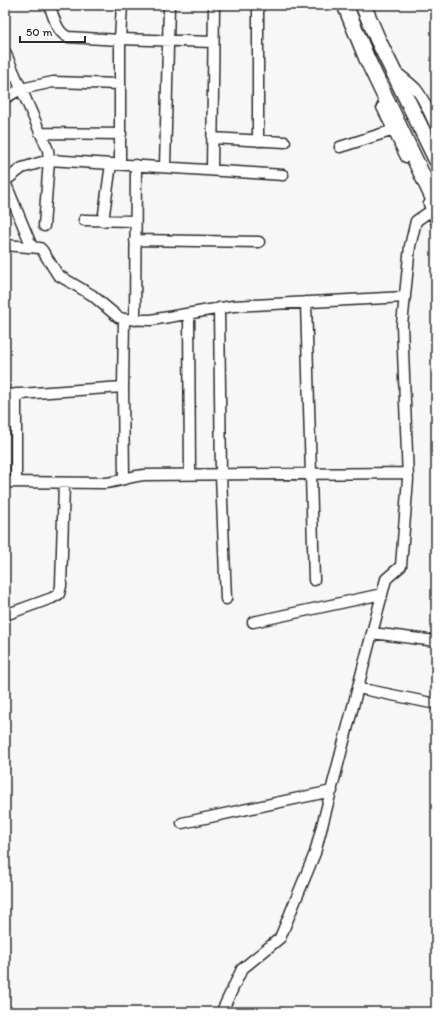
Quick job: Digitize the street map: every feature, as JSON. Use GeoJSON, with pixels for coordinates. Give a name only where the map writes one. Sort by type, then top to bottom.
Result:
{"type":"FeatureCollection","features":[{"type":"Feature","properties":{"kind":"highway"},"geometry":{"type":"LineString","coordinates":[[345,5],[396,129],[434,207]]}},
{"type":"Feature","properties":{"kind":"highway"},"geometry":{"type":"LineString","coordinates":[[362,5],[436,159]]}},
{"type":"Feature","properties":{"kind":"street"},"geometry":{"type":"LineString","coordinates":[[49,5],[58,29],[63,35],[68,37],[120,40],[213,42]]}},
{"type":"Feature","properties":{"kind":"street"},"geometry":{"type":"LineString","coordinates":[[55,5],[56,24]]}},
{"type":"Feature","properties":{"kind":"street"},"geometry":{"type":"LineString","coordinates":[[103,220],[121,134],[120,40],[122,5]]}},
{"type":"Feature","properties":{"kind":"street"},"geometry":{"type":"LineString","coordinates":[[165,167],[169,5]]}},
{"type":"Feature","properties":{"kind":"street"},"geometry":{"type":"LineString","coordinates":[[212,170],[214,5]]}},
{"type":"Feature","properties":{"kind":"street"},"geometry":{"type":"LineString","coordinates":[[258,5],[258,141]]}},
{"type":"Feature","properties":{"kind":"street"},"geometry":{"type":"LineString","coordinates":[[337,5],[396,129],[340,147]]}},
{"type":"Feature","properties":{"kind":"street"},"geometry":{"type":"LineString","coordinates":[[5,52],[48,150],[49,160],[44,226]]}},
{"type":"Feature","properties":{"kind":"street"},"geometry":{"type":"LineString","coordinates":[[393,70],[417,90],[436,127]]}},
{"type":"Feature","properties":{"kind":"street"},"geometry":{"type":"LineString","coordinates":[[5,98],[21,89],[53,82],[120,84]]}},
{"type":"Feature","properties":{"kind":"street"},"geometry":{"type":"LineString","coordinates":[[40,133],[121,134]]}},
{"type":"Feature","properties":{"kind":"street"},"geometry":{"type":"LineString","coordinates":[[212,138],[285,142]]}},
{"type":"Feature","properties":{"kind":"street"},"geometry":{"type":"LineString","coordinates":[[32,247],[5,182],[22,168],[49,160],[283,175]]}},
{"type":"Feature","properties":{"kind":"street"},"geometry":{"type":"LineString","coordinates":[[135,320],[136,165]]}},
{"type":"Feature","properties":{"kind":"street"},"geometry":{"type":"LineString","coordinates":[[223,1012],[223,1009],[242,969],[280,938],[315,853],[386,579],[401,566],[407,473],[402,326],[410,246],[416,221],[434,207],[436,220]]}},
{"type":"Feature","properties":{"kind":"street"},"geometry":{"type":"LineString","coordinates":[[84,220],[135,221]]}},
{"type":"Feature","properties":{"kind":"street"},"geometry":{"type":"LineString","coordinates":[[135,240],[259,242]]}},
{"type":"Feature","properties":{"kind":"street"},"geometry":{"type":"LineString","coordinates":[[5,244],[40,248],[58,275],[92,295],[118,317],[124,319],[151,320],[233,306],[405,297]]}},
{"type":"Feature","properties":{"kind":"street"},"geometry":{"type":"LineString","coordinates":[[306,302],[314,580]]}},
{"type":"Feature","properties":{"kind":"street"},"geometry":{"type":"LineString","coordinates":[[219,308],[221,475],[226,599]]}},
{"type":"Feature","properties":{"kind":"street"},"geometry":{"type":"LineString","coordinates":[[189,314],[190,475]]}},
{"type":"Feature","properties":{"kind":"street"},"geometry":{"type":"LineString","coordinates":[[124,319],[124,479]]}},
{"type":"Feature","properties":{"kind":"street"},"geometry":{"type":"LineString","coordinates":[[5,394],[123,387]]}},
{"type":"Feature","properties":{"kind":"street"},"geometry":{"type":"LineString","coordinates":[[16,394],[16,482]]}},
{"type":"Feature","properties":{"kind":"street"},"geometry":{"type":"LineString","coordinates":[[5,482],[105,484],[144,475],[407,473]]}},
{"type":"Feature","properties":{"kind":"street"},"geometry":{"type":"LineString","coordinates":[[5,615],[59,594],[61,586],[64,483]]}},
{"type":"Feature","properties":{"kind":"street"},"geometry":{"type":"LineString","coordinates":[[253,622],[382,594]]}},
{"type":"Feature","properties":{"kind":"street"},"geometry":{"type":"LineString","coordinates":[[372,633],[436,641]]}},
{"type":"Feature","properties":{"kind":"street"},"geometry":{"type":"LineString","coordinates":[[358,688],[436,704]]}},
{"type":"Feature","properties":{"kind":"street"},"geometry":{"type":"LineString","coordinates":[[182,823],[332,790]]}}]}
